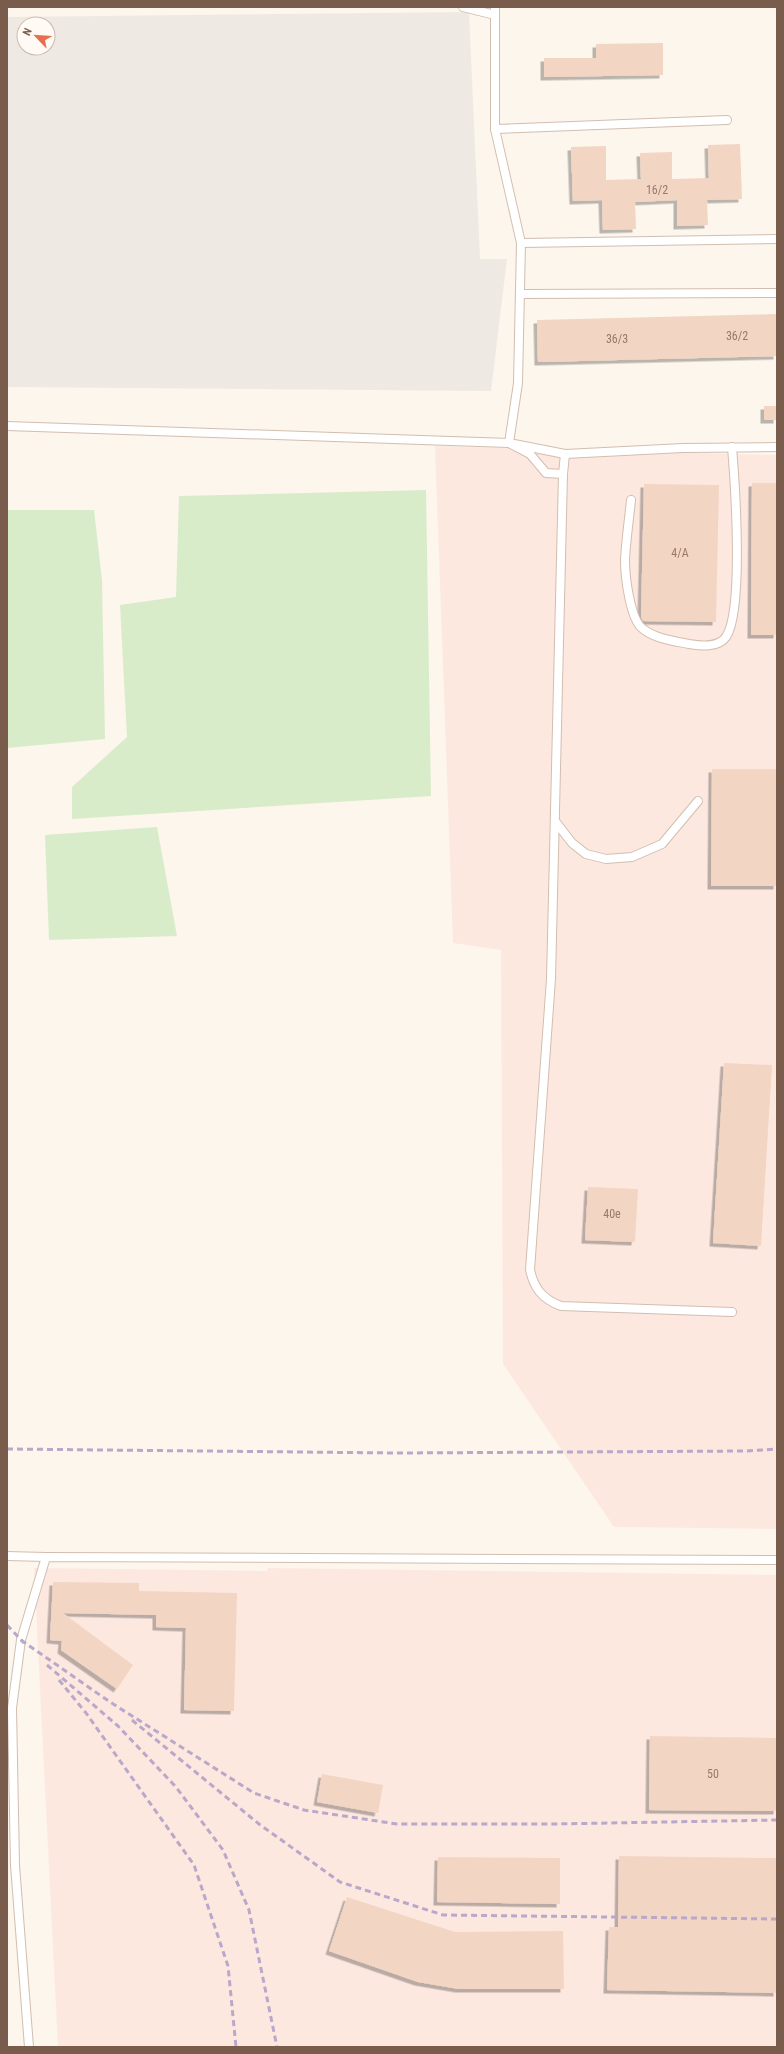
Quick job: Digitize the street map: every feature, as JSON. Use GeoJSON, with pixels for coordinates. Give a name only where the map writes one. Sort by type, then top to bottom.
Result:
{"type":"FeatureCollection","features":[{"type":"Feature","properties":{"kind":"lane"},"geometry":{"type":"LineString","coordinates":[[463,7],[495,11],[495,129],[521,243],[518,383],[509,443]]}},
{"type":"Feature","properties":{"kind":"lane"},"geometry":{"type":"LineString","coordinates":[[495,129],[727,120]]}},
{"type":"Feature","properties":{"kind":"lane"},"geometry":{"type":"LineString","coordinates":[[521,243],[777,239]]}},
{"type":"Feature","properties":{"kind":"lane"},"geometry":{"type":"LineString","coordinates":[[521,294],[777,293]]}},
{"type":"Feature","properties":{"kind":"lane"},"geometry":{"type":"LineString","coordinates":[[7,426],[509,443],[565,454],[683,448],[777,447]]}},
{"type":"Feature","properties":{"kind":"lane"},"geometry":{"type":"LineString","coordinates":[[509,443],[530,454],[546,474],[563,474]]}},
{"type":"Feature","properties":{"kind":"lane"},"geometry":{"type":"LineString","coordinates":[[631,500],[625,561],[632,609],[642,628],[657,637],[691,644],[714,646],[725,638],[732,625],[736,584],[735,480],[732,447]]}},
{"type":"Feature","properties":{"kind":"lane"},"geometry":{"type":"LineString","coordinates":[[565,454],[563,474],[551,979],[530,1270],[532,1280],[539,1293],[553,1303],[561,1306],[732,1312]]}},
{"type":"Feature","properties":{"kind":"lane"},"geometry":{"type":"LineString","coordinates":[[555,821],[572,843],[586,854],[606,859],[632,857],[662,844],[698,801]]}},
{"type":"Feature","properties":{"kind":"lane"},"geometry":{"type":"LineString","coordinates":[[7,1556],[777,1560]]}},
{"type":"Feature","properties":{"kind":"lane"},"geometry":{"type":"LineString","coordinates":[[29,2047],[15,1865],[12,1708],[21,1640],[46,1557]]}},
{"type":"Feature","properties":{"kind":"shaded area"},"geometry":{"type":"Polygon","coordinates":[[[469,12],[480,259],[507,259],[491,391],[7,387],[7,17],[16,17],[16,56],[56,56],[56,16],[469,12]]]}},
{"type":"Feature","properties":{"kind":"shaded area"},"geometry":{"type":"Polygon","coordinates":[[[435,446],[777,455],[777,1529],[614,1527],[503,1364],[501,950],[453,943],[435,446]]]}},
{"type":"Feature","properties":{"kind":"shaded area"},"geometry":{"type":"Polygon","coordinates":[[[34,1568],[267,1571],[268,1568],[777,1575],[777,2047],[58,2047],[34,1568]]]}},
{"type":"Feature","properties":{"kind":"green space"},"geometry":{"type":"Polygon","coordinates":[[[426,490],[431,796],[72,819],[72,787],[127,737],[120,605],[176,597],[179,496],[426,490]]]}},
{"type":"Feature","properties":{"kind":"green space"},"geometry":{"type":"Polygon","coordinates":[[[7,510],[94,510],[102,580],[105,739],[7,748],[7,510]]]}},
{"type":"Feature","properties":{"kind":"green space"},"geometry":{"type":"Polygon","coordinates":[[[157,827],[177,936],[49,940],[45,835],[157,827]]]}},
{"type":"Feature","properties":{"kind":"building"},"geometry":{"type":"Polygon","coordinates":[[[663,43],[663,75],[544,77],[544,58],[596,58],[596,44],[663,43]]]}},
{"type":"Feature","properties":{"kind":"building"},"geometry":{"type":"Polygon","coordinates":[[[740,144],[742,199],[707,200],[708,225],[677,226],[677,200],[635,202],[636,229],[603,230],[602,200],[573,201],[571,147],[606,146],[606,180],[641,179],[640,153],[672,152],[672,179],[709,178],[708,145],[740,144]]]}},
{"type":"Feature","properties":{"kind":"building"},"geometry":{"type":"Polygon","coordinates":[[[777,314],[777,356],[538,362],[537,320],[777,314]]]}},
{"type":"Feature","properties":{"kind":"building"},"geometry":{"type":"Polygon","coordinates":[[[764,406],[777,406],[777,420],[764,420],[764,406]]]}},
{"type":"Feature","properties":{"kind":"building"},"geometry":{"type":"Polygon","coordinates":[[[752,483],[777,483],[777,635],[751,635],[752,483]]]}},
{"type":"Feature","properties":{"kind":"building"},"geometry":{"type":"Polygon","coordinates":[[[644,484],[719,485],[716,622],[643,621],[641,617],[644,484]]]}},
{"type":"Feature","properties":{"kind":"building"},"geometry":{"type":"Polygon","coordinates":[[[712,769],[777,769],[777,886],[711,886],[712,769]]]}},
{"type":"Feature","properties":{"kind":"building"},"geometry":{"type":"Polygon","coordinates":[[[724,1063],[772,1065],[761,1246],[713,1243],[724,1063]]]}},
{"type":"Feature","properties":{"kind":"building"},"geometry":{"type":"Polygon","coordinates":[[[588,1187],[638,1189],[635,1242],[585,1240],[588,1187]]]}},
{"type":"Feature","properties":{"kind":"building"},"geometry":{"type":"Polygon","coordinates":[[[53,1582],[139,1583],[139,1591],[237,1593],[234,1711],[184,1710],[186,1628],[156,1627],[156,1615],[63,1613],[133,1665],[117,1689],[61,1650],[62,1641],[50,1640],[53,1582]]]}},
{"type":"Feature","properties":{"kind":"building"},"geometry":{"type":"Polygon","coordinates":[[[650,1736],[777,1738],[777,1811],[649,1810],[650,1736]]]}},
{"type":"Feature","properties":{"kind":"building"},"geometry":{"type":"Polygon","coordinates":[[[322,1774],[383,1785],[378,1813],[317,1802],[322,1774]]]}},
{"type":"Feature","properties":{"kind":"building"},"geometry":{"type":"Polygon","coordinates":[[[619,1856],[777,1858],[777,1993],[607,1990],[609,1927],[618,1927],[619,1856]]]}},
{"type":"Feature","properties":{"kind":"building"},"geometry":{"type":"Polygon","coordinates":[[[438,1857],[560,1858],[560,1904],[437,1902],[438,1857]]]}},
{"type":"Feature","properties":{"kind":"building"},"geometry":{"type":"Polygon","coordinates":[[[347,1897],[455,1932],[563,1931],[564,1989],[459,1989],[418,1982],[329,1951],[347,1897]]]}},
{"type":"Feature","properties":{"kind":"railway"},"geometry":{"type":"LineString","coordinates":[[7,1449],[398,1453],[747,1451],[777,1449]]}},
{"type":"Feature","properties":{"kind":"railway"},"geometry":{"type":"LineString","coordinates":[[7,1625],[24,1643]]}},
{"type":"Feature","properties":{"kind":"railway"},"geometry":{"type":"LineString","coordinates":[[21,1640],[110,1702],[254,1793],[304,1810],[397,1824],[554,1824],[777,1820]]}},
{"type":"Feature","properties":{"kind":"railway"},"geometry":{"type":"LineString","coordinates":[[47,1665],[118,1726],[176,1787],[223,1850],[249,1910],[277,2047]]}},
{"type":"Feature","properties":{"kind":"railway"},"geometry":{"type":"LineString","coordinates":[[59,1680],[86,1713],[194,1865],[228,1966],[236,2047]]}},
{"type":"Feature","properties":{"kind":"railway"},"geometry":{"type":"LineString","coordinates":[[132,1720],[259,1824],[340,1882],[443,1915],[777,1919]]}}]}
